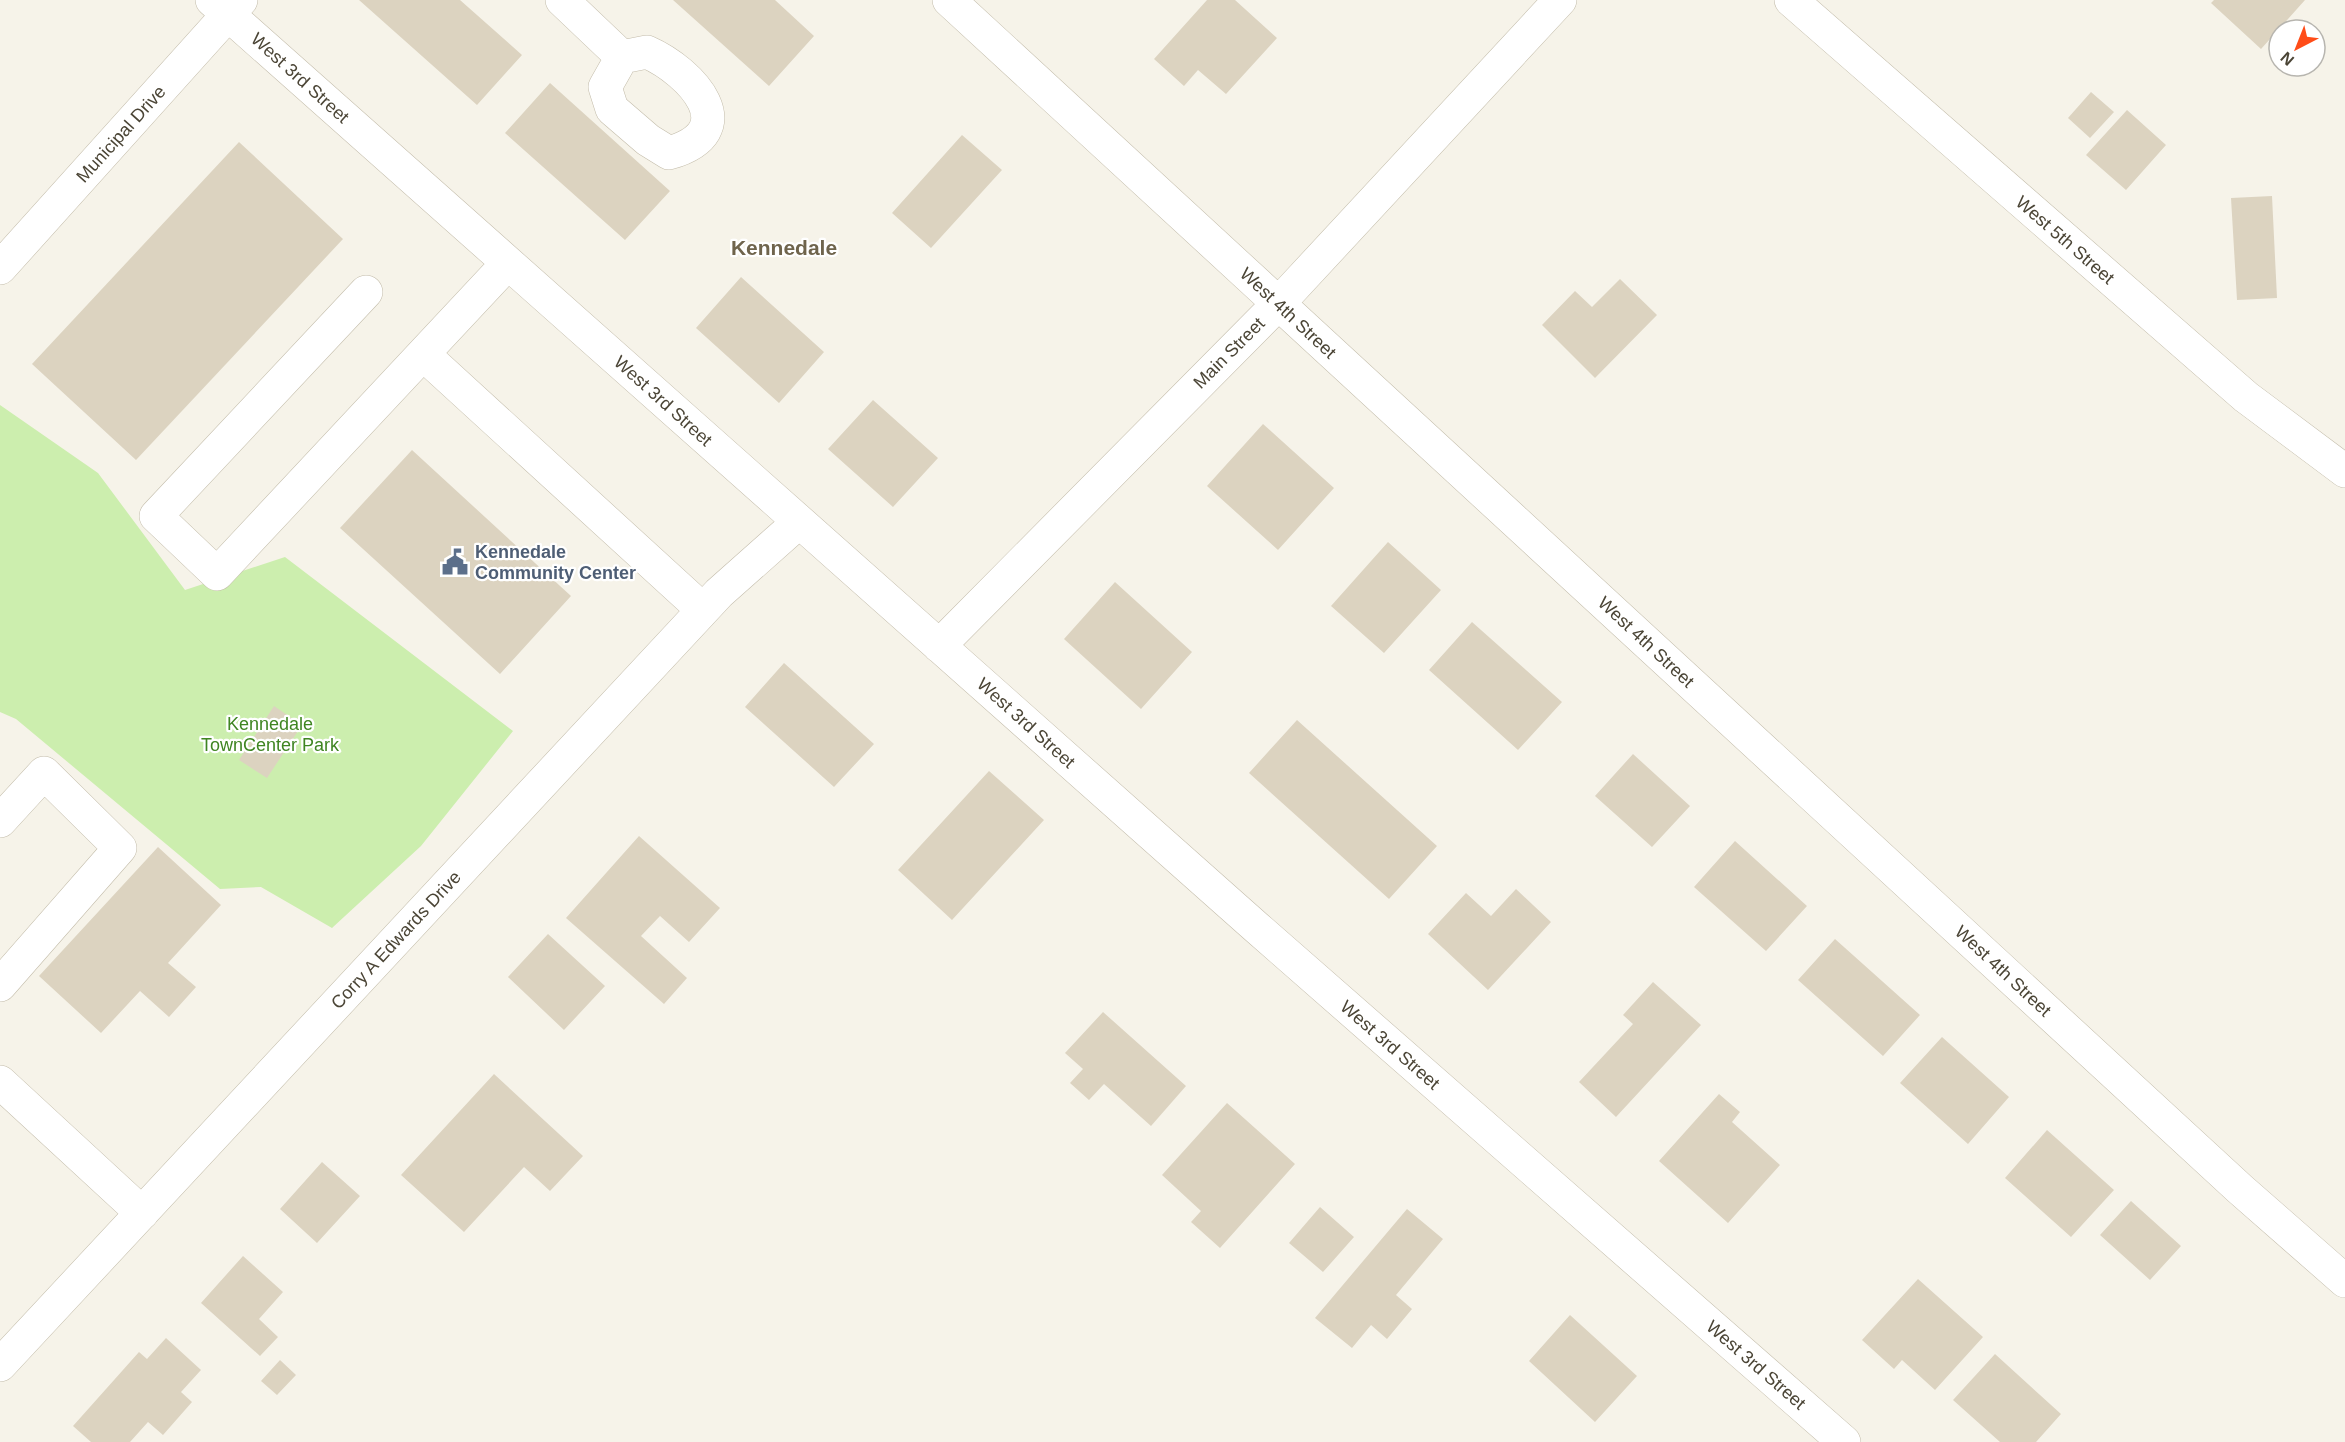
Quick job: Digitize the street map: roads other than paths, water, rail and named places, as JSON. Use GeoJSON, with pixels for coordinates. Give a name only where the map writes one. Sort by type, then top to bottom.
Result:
{"type":"FeatureCollection","features":[{"type":"Feature","properties":{"kind":"street"},"geometry":{"type":"LineString","coordinates":[[562,0],[622,57]]}},
{"type":"Feature","properties":{"kind":"street","name":"West 4th Street"},"geometry":{"type":"LineString","coordinates":[[949,0],[2213,1165],[2345,1281]]}},
{"type":"Feature","properties":{"kind":"street","name":"Main Street"},"geometry":{"type":"LineString","coordinates":[[939,646],[1278,304],[1560,0]]}},
{"type":"Feature","properties":{"kind":"street","name":"West 5th Street"},"geometry":{"type":"LineString","coordinates":[[1791,0],[2246,397],[2345,471]]}},
{"type":"Feature","properties":{"kind":"street","name":"West 3rd Street"},"geometry":{"type":"LineString","coordinates":[[227,5],[508,263],[799,522],[1844,1442]]}},
{"type":"Feature","properties":{"kind":"street","name":"Municipal Drive"},"geometry":{"type":"LineString","coordinates":[[0,268],[227,5]]}},
{"type":"Feature","properties":{"kind":"street"},"geometry":{"type":"LineString","coordinates":[[366,292],[156,516],[217,574],[508,263]]}},
{"type":"Feature","properties":{"kind":"street"},"geometry":{"type":"LineString","coordinates":[[423,354],[703,610]]}},
{"type":"Feature","properties":{"kind":"street","name":"Corry A Edwards Drive"},"geometry":{"type":"LineString","coordinates":[[0,1365],[703,610],[799,522]]}},
{"type":"Feature","properties":{"kind":"street"},"geometry":{"type":"LineString","coordinates":[[0,821],[44,773],[120,848],[0,985]]}},
{"type":"Feature","properties":{"kind":"street"},"geometry":{"type":"LineString","coordinates":[[0,1082],[142,1213]]}},
{"type":"Feature","properties":{"kind":"place","name":"Kennedale Community Center"},"geometry":{"type":"Point","coordinates":[455,562]}},
{"type":"Feature","properties":{"kind":"district","name":"Kennedale"},"geometry":{"type":"Point","coordinates":[784,248]}},
{"type":"Feature","properties":{"kind":"park label","name":"Kennedale TownCenter Park"},"geometry":{"type":"Point","coordinates":[270,734]}}]}
